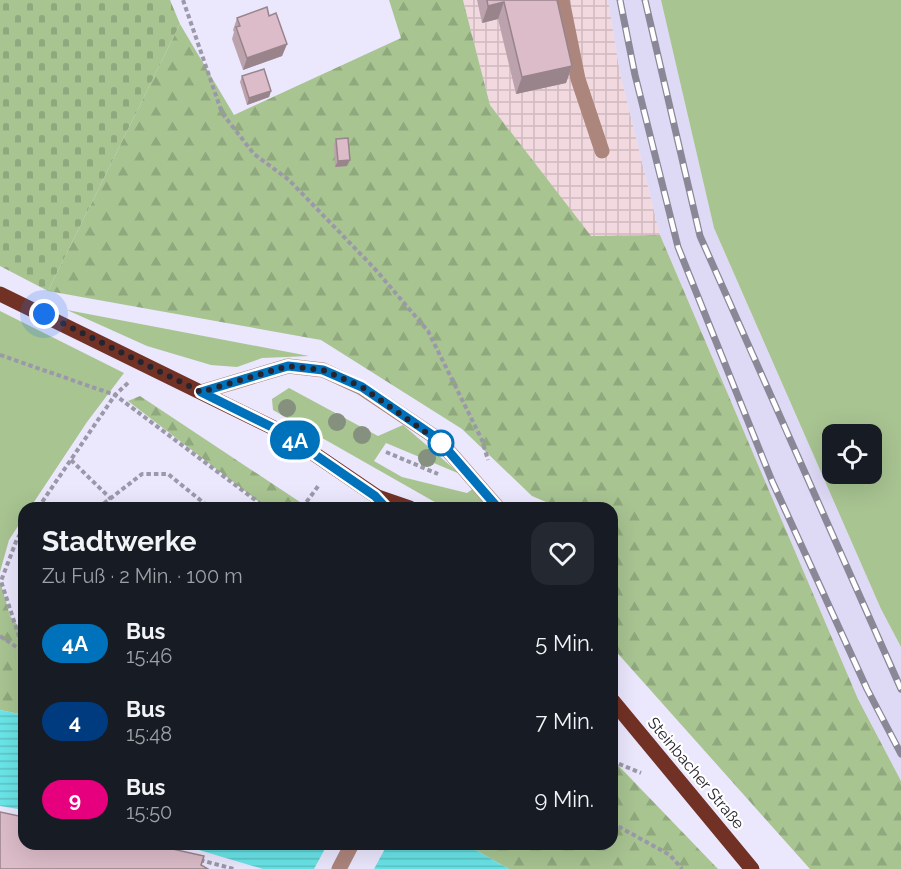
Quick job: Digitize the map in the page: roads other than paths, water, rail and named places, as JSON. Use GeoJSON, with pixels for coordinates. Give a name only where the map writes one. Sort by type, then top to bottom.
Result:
{"type":"FeatureCollection","features":[{"type":"Feature","properties":{"kind":"main road"},"geometry":{"type":"LineString","coordinates":[[0,294],[282,432],[380,502]]}},
{"type":"Feature","properties":{"kind":"main road"},"geometry":{"type":"LineString","coordinates":[[375,496],[392,502]]}},
{"type":"Feature","properties":{"kind":"main road","name":"Steinbacher Straße"},"geometry":{"type":"LineString","coordinates":[[618,707],[752,869]]}},
{"type":"Feature","properties":{"kind":"street"},"geometry":{"type":"LineString","coordinates":[[562,0],[578,80],[602,151]]}},
{"type":"Feature","properties":{"kind":"street"},"geometry":{"type":"LineString","coordinates":[[201,392],[288,366],[323,370],[362,387],[438,439],[493,502]]}},
{"type":"Feature","properties":{"kind":"street"},"geometry":{"type":"LineString","coordinates":[[339,869],[349,850]]}},
{"type":"Feature","properties":{"kind":"railway"},"geometry":{"type":"LineString","coordinates":[[620,0],[635,75],[678,247],[772,481],[867,689],[901,754]]}},
{"type":"Feature","properties":{"kind":"railway"},"geometry":{"type":"LineString","coordinates":[[645,0],[700,236],[901,689]]}}]}
